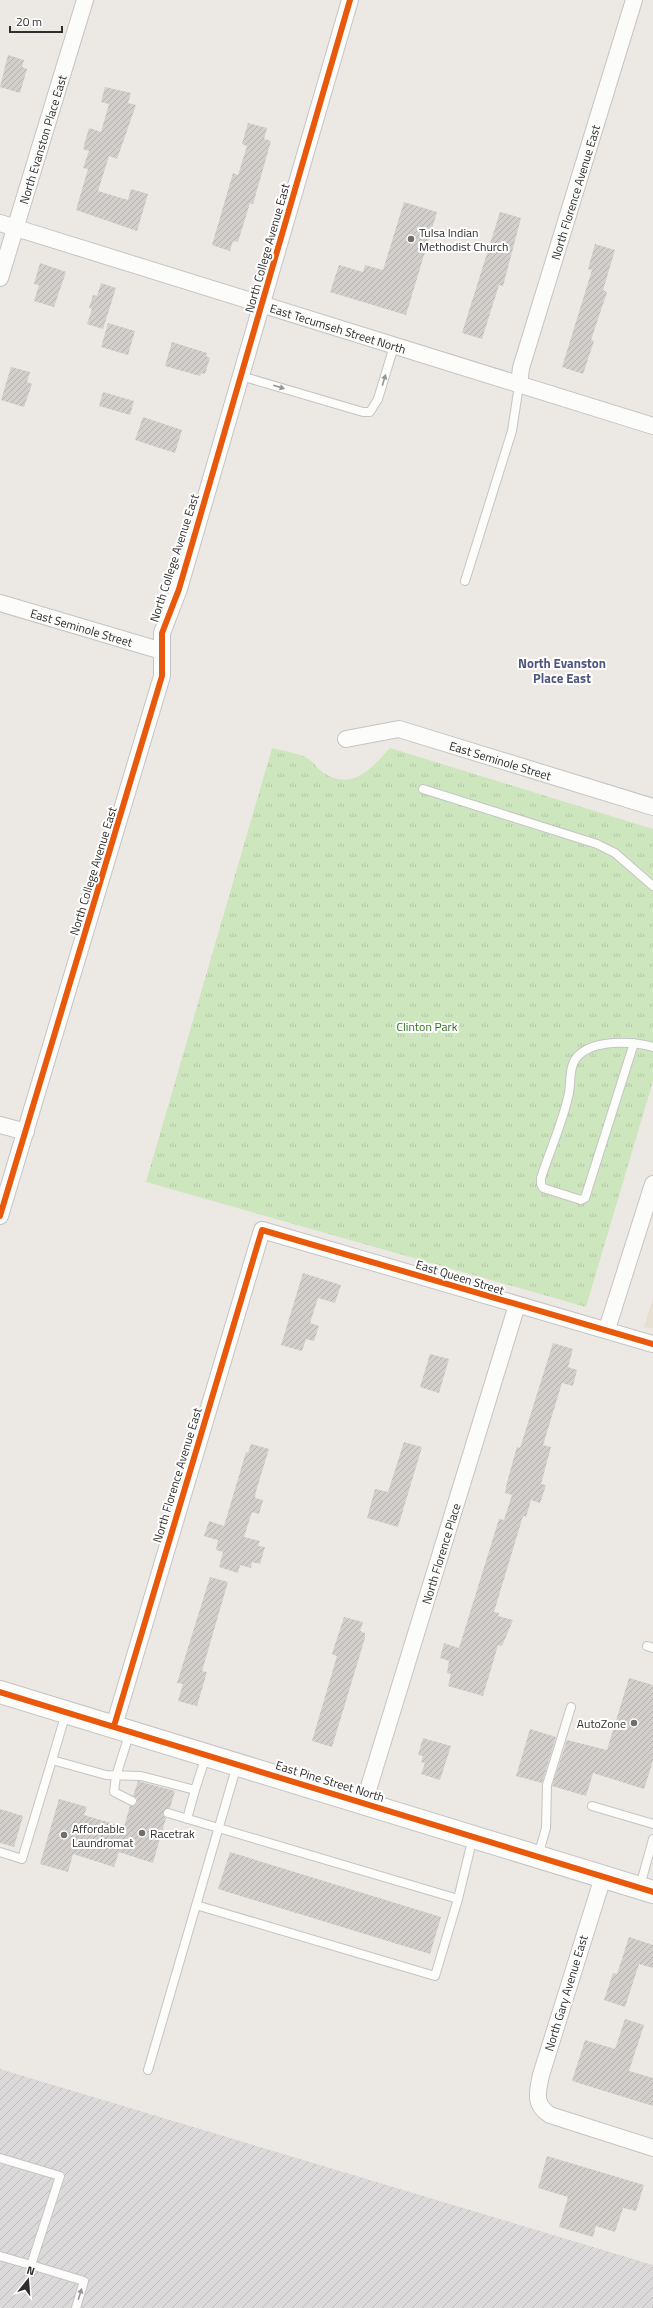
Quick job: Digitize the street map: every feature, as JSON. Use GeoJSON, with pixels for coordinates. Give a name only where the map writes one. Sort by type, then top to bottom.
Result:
{"type":"FeatureCollection","features":[{"type":"Feature","properties":{"kind":"main road","name":"East Pine Street North"},"geometry":{"type":"LineString","coordinates":[[0,1692],[364,1802],[646,1890]]}},
{"type":"Feature","properties":{"kind":"street","name":"North Evanston Place East"},"geometry":{"type":"LineString","coordinates":[[0,278],[7,225],[85,0]]}},
{"type":"Feature","properties":{"kind":"street","name":"North College Avenue East"},"geometry":{"type":"LineString","coordinates":[[0,1216],[162,676],[162,633],[179,589],[350,0]]}},
{"type":"Feature","properties":{"kind":"street","name":"North Florence Avenue East"},"geometry":{"type":"LineString","coordinates":[[519,385],[521,368],[634,0]]}},
{"type":"Feature","properties":{"kind":"street","name":"East Tecumseh Street North"},"geometry":{"type":"LineString","coordinates":[[7,225],[263,303],[394,346],[653,426]]}},
{"type":"Feature","properties":{"kind":"street","name":"East Seminole Street"},"geometry":{"type":"LineString","coordinates":[[0,603],[162,651]]}},
{"type":"Feature","properties":{"kind":"street","name":"East Seminole Street"},"geometry":{"type":"LineString","coordinates":[[346,739],[399,729],[653,807]]}},
{"type":"Feature","properties":{"kind":"street"},"geometry":{"type":"LineString","coordinates":[[0,1125],[26,1132]]}},
{"type":"Feature","properties":{"kind":"street"},"geometry":{"type":"LineString","coordinates":[[608,1329],[653,1184]]}},
{"type":"Feature","properties":{"kind":"street","name":"North Florence Avenue East"},"geometry":{"type":"LineString","coordinates":[[122,1729],[262,1230]]}},
{"type":"Feature","properties":{"kind":"street","name":"East Queen Street"},"geometry":{"type":"LineString","coordinates":[[262,1230],[517,1305],[608,1329],[653,1344]]}},
{"type":"Feature","properties":{"kind":"street","name":"North Florence Place"},"geometry":{"type":"LineString","coordinates":[[364,1802],[517,1305]]}},
{"type":"Feature","properties":{"kind":"street","name":"North Gary Avenue East"},"geometry":{"type":"LineString","coordinates":[[603,1877],[541,2075],[538,2099],[541,2109],[566,2122],[653,2148]]}},
{"type":"Feature","properties":{"kind":"lane"},"geometry":{"type":"LineString","coordinates":[[241,376],[363,412],[370,412],[378,399],[394,346]]}},
{"type":"Feature","properties":{"kind":"lane"},"geometry":{"type":"LineString","coordinates":[[465,581],[512,431],[519,385]]}},
{"type":"Feature","properties":{"kind":"lane"},"geometry":{"type":"LineString","coordinates":[[423,789],[597,844],[615,853],[653,886]]}},
{"type":"Feature","properties":{"kind":"lane"},"geometry":{"type":"LineString","coordinates":[[634,1043],[588,1194],[581,1200],[543,1188],[541,1178],[569,1093],[571,1071],[576,1058],[587,1049],[608,1044],[634,1043],[653,1047]]}},
{"type":"Feature","properties":{"kind":"lane"},"geometry":{"type":"LineString","coordinates":[[537,1857],[546,1828],[547,1785],[571,1707]]}},
{"type":"Feature","properties":{"kind":"lane"},"geometry":{"type":"LineString","coordinates":[[0,1852],[22,1859],[66,1712]]}},
{"type":"Feature","properties":{"kind":"lane"},"geometry":{"type":"LineString","coordinates":[[122,1729],[114,1792],[132,1801]]}},
{"type":"Feature","properties":{"kind":"lane"},"geometry":{"type":"LineString","coordinates":[[187,1819],[207,1755]]}},
{"type":"Feature","properties":{"kind":"lane"},"geometry":{"type":"LineString","coordinates":[[52,1760],[106,1775],[141,1776],[196,1790]]}},
{"type":"Feature","properties":{"kind":"lane"},"geometry":{"type":"LineString","coordinates":[[148,2070],[237,1764]]}},
{"type":"Feature","properties":{"kind":"lane"},"geometry":{"type":"LineString","coordinates":[[592,1806],[653,1824]]}},
{"type":"Feature","properties":{"kind":"lane"},"geometry":{"type":"LineString","coordinates":[[168,1813],[458,1899]]}},
{"type":"Feature","properties":{"kind":"lane"},"geometry":{"type":"LineString","coordinates":[[196,1905],[435,1976],[458,1899],[473,1836]]}},
{"type":"Feature","properties":{"kind":"lane"},"geometry":{"type":"LineString","coordinates":[[646,1890],[653,1839]]}},
{"type":"Feature","properties":{"kind":"lane"},"geometry":{"type":"LineString","coordinates":[[0,2158],[60,2176],[31,2265]]}},
{"type":"Feature","properties":{"kind":"lane"},"geometry":{"type":"LineString","coordinates":[[0,2256],[84,2281],[76,2308]]}},
{"type":"Feature","properties":{"kind":"shaded area"},"geometry":{"type":"Polygon","coordinates":[[[653,1298],[653,1329],[644,1327],[653,1298]]]}},
{"type":"Feature","properties":{"kind":"shaded area"},"geometry":{"type":"Polygon","coordinates":[[[0,2069],[653,2265],[653,2308],[0,2308],[0,2069]]]}},
{"type":"Feature","properties":{"kind":"green space","name":"Clinton Park"},"geometry":{"type":"Polygon","coordinates":[[[272,748],[297,754],[306,758],[321,771],[342,780],[360,776],[375,764],[390,748],[653,829],[653,1081],[586,1307],[146,1182],[272,748]]]}},
{"type":"Feature","properties":{"kind":"building"},"geometry":{"type":"Polygon","coordinates":[[[8,55],[24,60],[22,67],[27,69],[20,93],[0,87],[8,55]]]}},
{"type":"Feature","properties":{"kind":"building"},"geometry":{"type":"Polygon","coordinates":[[[105,87],[131,93],[128,103],[136,105],[117,159],[109,156],[98,191],[128,200],[131,189],[148,194],[137,231],[76,210],[88,169],[83,168],[89,151],[83,149],[89,128],[101,132],[109,104],[101,102],[105,87]]]}},
{"type":"Feature","properties":{"kind":"building"},"geometry":{"type":"Polygon","coordinates":[[[248,123],[267,128],[264,139],[271,141],[253,204],[250,203],[238,242],[233,241],[230,251],[212,245],[233,173],[238,175],[247,146],[242,144],[248,123]]]}},
{"type":"Feature","properties":{"kind":"building","name":"Tulsa Indian Methodist Church"},"geometry":{"type":"Polygon","coordinates":[[[404,202],[437,212],[406,315],[330,292],[339,265],[363,272],[365,265],[383,270],[404,202]]]}},
{"type":"Feature","properties":{"kind":"building"},"geometry":{"type":"Polygon","coordinates":[[[500,212],[521,218],[503,286],[499,285],[482,339],[462,333],[500,212]]]}},
{"type":"Feature","properties":{"kind":"building"},"geometry":{"type":"Polygon","coordinates":[[[595,244],[615,250],[603,290],[607,292],[591,340],[594,341],[583,374],[562,367],[592,270],[588,269],[595,244]]]}},
{"type":"Feature","properties":{"kind":"building"},"geometry":{"type":"Polygon","coordinates":[[[40,263],[66,272],[54,307],[34,301],[39,285],[34,284],[40,263]]]}},
{"type":"Feature","properties":{"kind":"building"},"geometry":{"type":"Polygon","coordinates":[[[101,283],[116,288],[103,329],[87,324],[92,309],[89,308],[93,295],[97,296],[101,283]]]}},
{"type":"Feature","properties":{"kind":"building"},"geometry":{"type":"Polygon","coordinates":[[[108,323],[135,331],[128,355],[101,347],[108,323]]]}},
{"type":"Feature","properties":{"kind":"building"},"geometry":{"type":"Polygon","coordinates":[[[172,342],[207,353],[206,356],[210,358],[205,374],[201,373],[200,376],[165,366],[172,342]]]}},
{"type":"Feature","properties":{"kind":"building"},"geometry":{"type":"Polygon","coordinates":[[[11,367],[30,372],[27,382],[32,384],[24,407],[1,400],[11,367]]]}},
{"type":"Feature","properties":{"kind":"building"},"geometry":{"type":"Polygon","coordinates":[[[103,392],[134,401],[130,415],[99,406],[103,392]]]}},
{"type":"Feature","properties":{"kind":"building"},"geometry":{"type":"Polygon","coordinates":[[[143,417],[182,430],[175,453],[135,440],[143,417]]]}},
{"type":"Feature","properties":{"kind":"building"},"geometry":{"type":"Polygon","coordinates":[[[303,1273],[341,1285],[335,1303],[318,1298],[310,1323],[319,1326],[314,1341],[306,1339],[302,1351],[281,1345],[303,1273]]]}},
{"type":"Feature","properties":{"kind":"building"},"geometry":{"type":"Polygon","coordinates":[[[553,1343],[573,1349],[568,1367],[577,1370],[573,1386],[562,1383],[543,1445],[551,1447],[541,1484],[546,1485],[540,1503],[531,1500],[526,1517],[523,1516],[494,1612],[499,1613],[498,1616],[513,1620],[502,1646],[498,1645],[483,1696],[448,1686],[451,1674],[447,1673],[449,1661],[440,1658],[444,1643],[459,1648],[499,1519],[504,1520],[512,1495],[505,1493],[507,1482],[517,1447],[520,1448],[553,1343]]]}},
{"type":"Feature","properties":{"kind":"building"},"geometry":{"type":"Polygon","coordinates":[[[430,1354],[449,1359],[439,1393],[420,1387],[430,1354]]]}},
{"type":"Feature","properties":{"kind":"building"},"geometry":{"type":"Polygon","coordinates":[[[404,1442],[422,1447],[398,1527],[367,1518],[375,1489],[388,1492],[404,1442]]]}},
{"type":"Feature","properties":{"kind":"building"},"geometry":{"type":"Polygon","coordinates":[[[251,1444],[269,1449],[255,1498],[263,1500],[259,1514],[252,1512],[244,1537],[260,1541],[258,1546],[265,1547],[260,1564],[252,1562],[251,1568],[240,1565],[238,1573],[219,1567],[223,1552],[216,1550],[218,1540],[204,1536],[209,1521],[224,1526],[246,1452],[248,1453],[251,1444]]]}},
{"type":"Feature","properties":{"kind":"building"},"geometry":{"type":"Polygon","coordinates":[[[210,1577],[228,1582],[202,1671],[207,1672],[197,1706],[178,1701],[183,1684],[177,1683],[210,1577]]]}},
{"type":"Feature","properties":{"kind":"building"},"geometry":{"type":"Polygon","coordinates":[[[344,1617],[363,1622],[360,1631],[365,1633],[365,1638],[332,1747],[312,1741],[337,1656],[332,1654],[344,1617]]]}},
{"type":"Feature","properties":{"kind":"building","name":"AutoZone"},"geometry":{"type":"Polygon","coordinates":[[[629,1678],[653,1685],[653,1761],[644,1789],[593,1773],[586,1796],[552,1786],[567,1740],[607,1750],[629,1678]]]}},
{"type":"Feature","properties":{"kind":"building"},"geometry":{"type":"Polygon","coordinates":[[[530,1729],[556,1737],[542,1783],[516,1776],[530,1729]]]}},
{"type":"Feature","properties":{"kind":"building"},"geometry":{"type":"Polygon","coordinates":[[[423,1738],[451,1746],[440,1780],[421,1774],[425,1763],[421,1762],[423,1756],[418,1755],[423,1738]]]}},
{"type":"Feature","properties":{"kind":"building"},"geometry":{"type":"Polygon","coordinates":[[[138,1781],[175,1791],[170,1808],[163,1811],[163,1815],[166,1818],[153,1863],[119,1852],[114,1867],[73,1854],[68,1872],[40,1864],[59,1799],[87,1807],[84,1815],[124,1827],[130,1806],[137,1803],[137,1798],[133,1796],[138,1781]]]}},
{"type":"Feature","properties":{"kind":"building"},"geometry":{"type":"Polygon","coordinates":[[[0,1809],[23,1816],[14,1847],[0,1843],[0,1809]]]}},
{"type":"Feature","properties":{"kind":"building"},"geometry":{"type":"Polygon","coordinates":[[[230,1852],[441,1917],[430,1954],[218,1889],[230,1852]]]}},
{"type":"Feature","properties":{"kind":"building"},"geometry":{"type":"Polygon","coordinates":[[[629,1937],[653,1945],[653,1968],[639,1964],[625,2007],[604,2000],[613,1973],[617,1974],[629,1937]]]}},
{"type":"Feature","properties":{"kind":"building"},"geometry":{"type":"Polygon","coordinates":[[[625,2019],[644,2025],[629,2071],[653,2078],[653,2106],[572,2081],[585,2040],[615,2049],[625,2019]]]}},
{"type":"Feature","properties":{"kind":"building"},"geometry":{"type":"Polygon","coordinates":[[[547,2156],[644,2185],[636,2211],[623,2208],[615,2232],[596,2226],[593,2237],[559,2227],[568,2197],[538,2188],[547,2156]]]}},
{"type":"Feature","properties":{"kind":"cycle path"},"geometry":{"type":"LineString","coordinates":[[0,1216],[162,676],[162,633],[179,589],[350,0]]}},
{"type":"Feature","properties":{"kind":"cycle path"},"geometry":{"type":"LineString","coordinates":[[114,1726],[262,1230],[653,1344]]}},
{"type":"Feature","properties":{"kind":"cycle path"},"geometry":{"type":"LineString","coordinates":[[0,1692],[653,1892]]}},
{"type":"Feature","properties":{"kind":"place","name":"Tulsa Indian Methodist Church"},"geometry":{"type":"Point","coordinates":[411,239]}},
{"type":"Feature","properties":{"kind":"place","name":"AutoZone"},"geometry":{"type":"Point","coordinates":[634,1723]}},
{"type":"Feature","properties":{"kind":"place","name":"Racetrak"},"geometry":{"type":"Point","coordinates":[142,1833]}},
{"type":"Feature","properties":{"kind":"place","name":"Affordable Laundromat"},"geometry":{"type":"Point","coordinates":[64,1835]}},
{"type":"Feature","properties":{"kind":"district","name":"North Evanston Place East"},"geometry":{"type":"Point","coordinates":[562,670]}}]}
